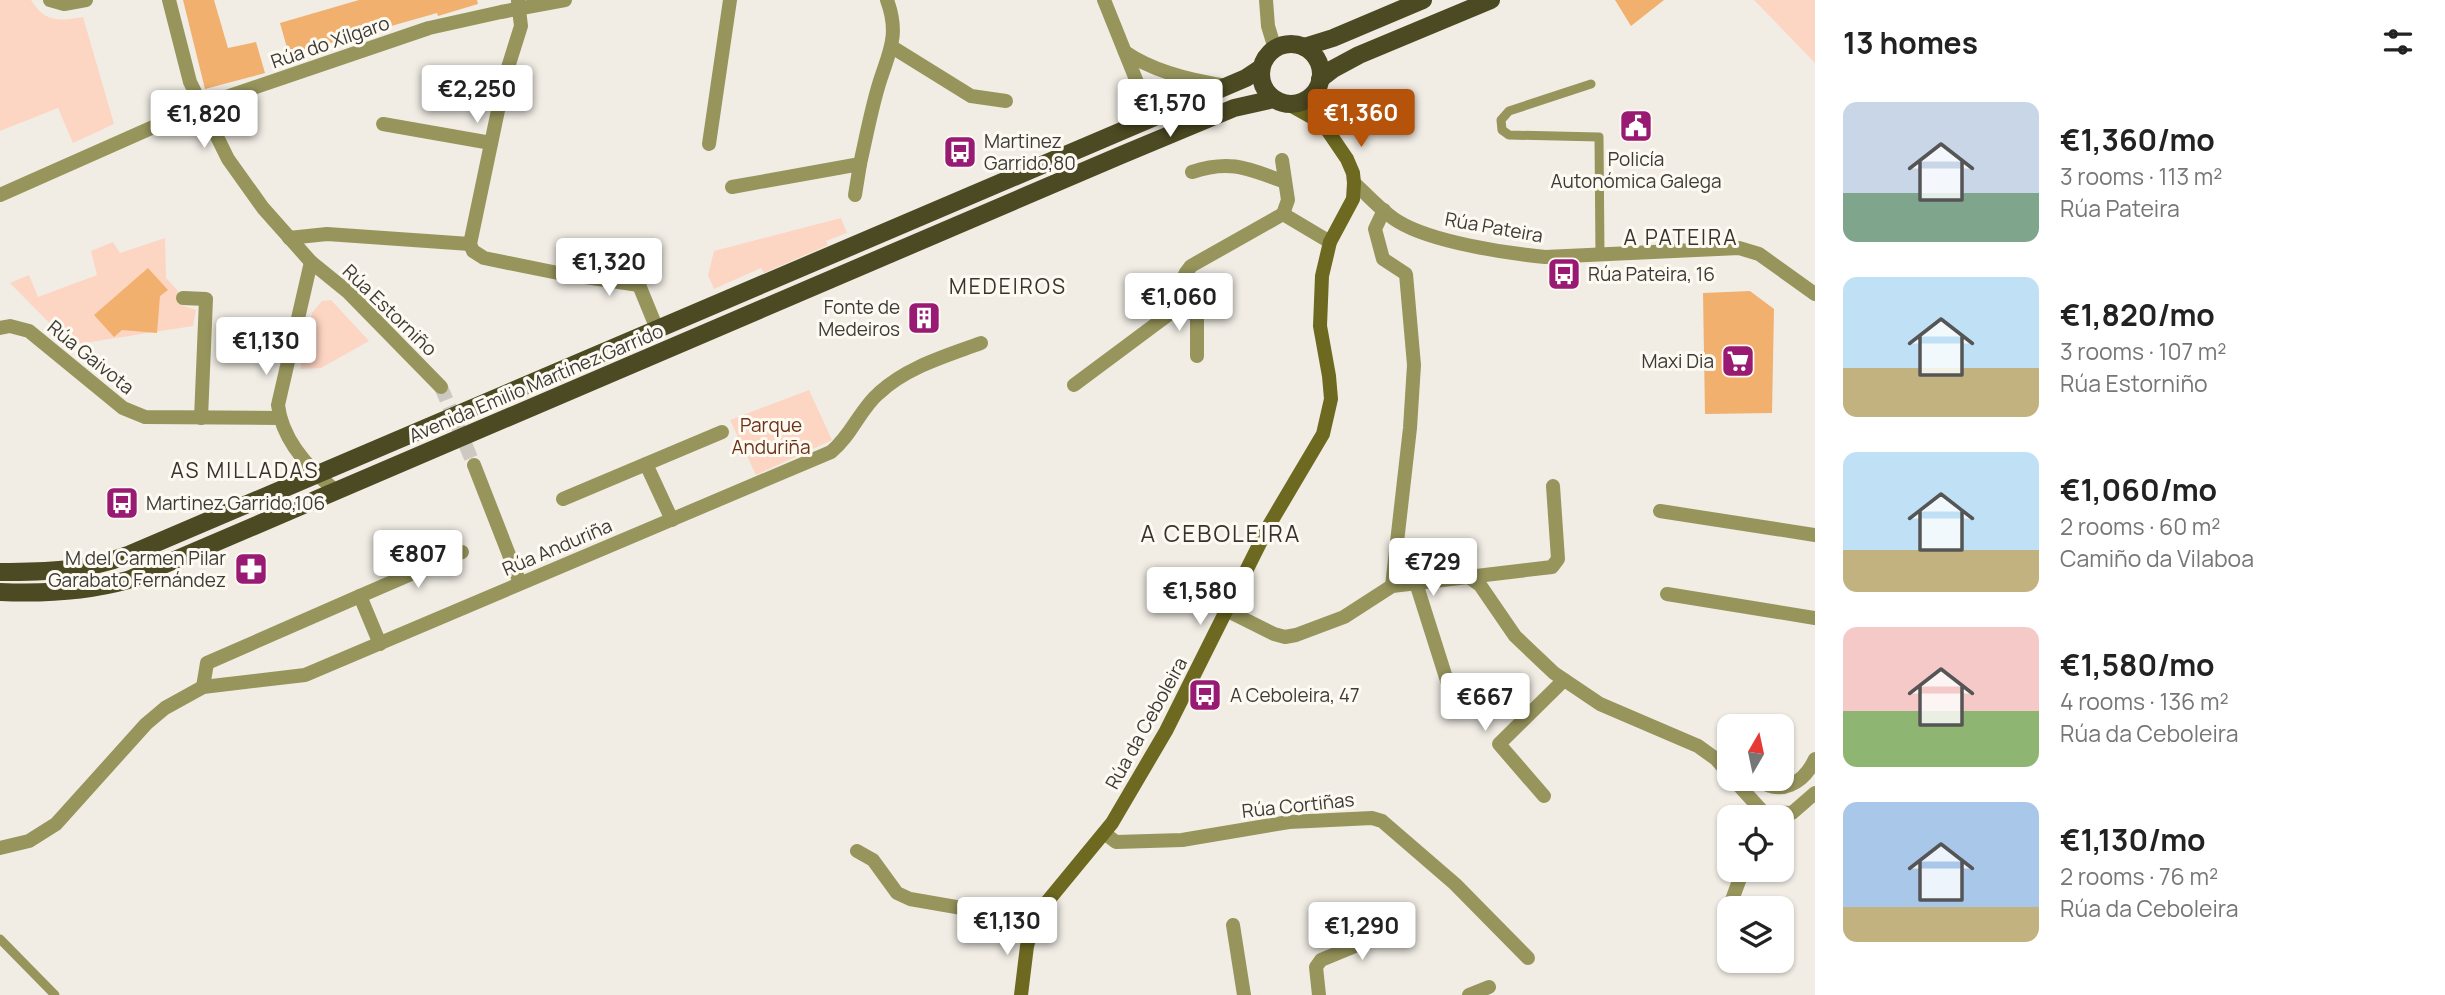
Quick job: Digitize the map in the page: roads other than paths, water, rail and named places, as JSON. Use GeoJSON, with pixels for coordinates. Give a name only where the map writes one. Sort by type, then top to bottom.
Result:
{"type":"FeatureCollection","features":[{"type":"Feature","properties":{"kind":"main road"},"geometry":{"type":"LineString","coordinates":[[1423,0],[1333,38],[1304,47],[1294,45],[1275,49],[1261,68],[1263,86],[1281,102],[1307,99],[1333,69],[1359,55],[1491,0]]}},
{"type":"Feature","properties":{"kind":"main road"},"geometry":{"type":"LineString","coordinates":[[1304,47],[1317,60],[1318,85]]}},
{"type":"Feature","properties":{"kind":"main road","name":"Avenida Emilio Martínez Garrido"},"geometry":{"type":"LineString","coordinates":[[128,555],[1228,86],[1261,68]]}},
{"type":"Feature","properties":{"kind":"main road","name":"Avenida Emilio Martínez Garrido"},"geometry":{"type":"LineString","coordinates":[[0,592],[76,591],[128,580],[1193,126],[1247,104],[1281,102]]}},
{"type":"Feature","properties":{"kind":"main road"},"geometry":{"type":"LineString","coordinates":[[0,561],[84,562],[128,555]]}},
{"type":"Feature","properties":{"kind":"main road"},"geometry":{"type":"LineString","coordinates":[[0,572],[66,571],[88,568],[128,555]]}},
{"type":"Feature","properties":{"kind":"street"},"geometry":{"type":"LineString","coordinates":[[50,0],[64,4],[86,0]]}},
{"type":"Feature","properties":{"kind":"street","name":"Rúa Estorniño"},"geometry":{"type":"LineString","coordinates":[[169,0],[190,82],[228,159],[263,208],[311,262],[348,292],[441,387]]}},
{"type":"Feature","properties":{"kind":"street","name":"Rúa do Xílgaro"},"geometry":{"type":"LineString","coordinates":[[0,195],[203,105],[429,28],[519,5],[565,0]]}},
{"type":"Feature","properties":{"kind":"street"},"geometry":{"type":"LineString","coordinates":[[709,144],[730,0]]}},
{"type":"Feature","properties":{"kind":"street"},"geometry":{"type":"LineString","coordinates":[[855,195],[879,84],[892,47],[893,28],[887,0]]}},
{"type":"Feature","properties":{"kind":"street"},"geometry":{"type":"LineString","coordinates":[[1104,0],[1145,102],[1153,111],[1173,122],[1193,126]]}},
{"type":"Feature","properties":{"kind":"street"},"geometry":{"type":"LineString","coordinates":[[1266,0],[1268,26],[1275,49]]}},
{"type":"Feature","properties":{"kind":"street"},"geometry":{"type":"LineString","coordinates":[[519,5],[521,26],[505,77],[470,244],[473,251],[484,258],[639,285],[657,328]]}},
{"type":"Feature","properties":{"kind":"street"},"geometry":{"type":"LineString","coordinates":[[892,47],[971,96],[1006,102]]}},
{"type":"Feature","properties":{"kind":"street"},"geometry":{"type":"LineString","coordinates":[[1125,51],[1151,66],[1203,83],[1228,86]]}},
{"type":"Feature","properties":{"kind":"street","name":"Rúa Pateira"},"geometry":{"type":"LineString","coordinates":[[1318,85],[1328,131]]}},
{"type":"Feature","properties":{"kind":"street"},"geometry":{"type":"LineString","coordinates":[[1139,123],[1144,116],[1145,102]]}},
{"type":"Feature","properties":{"kind":"street","name":"Rúa Pateira"},"geometry":{"type":"LineString","coordinates":[[1281,102],[1313,118],[1328,131],[1346,159],[1353,173],[1354,183],[1397,221],[1422,233],[1513,253],[1545,257],[1739,248],[1759,254],[1815,294]]}},
{"type":"Feature","properties":{"kind":"street"},"geometry":{"type":"LineString","coordinates":[[383,124],[491,143]]}},
{"type":"Feature","properties":{"kind":"street"},"geometry":{"type":"LineString","coordinates":[[1074,385],[1172,312],[1179,301],[1181,278],[1191,266],[1283,214],[1289,200],[1282,160]]}},
{"type":"Feature","properties":{"kind":"street"},"geometry":{"type":"LineString","coordinates":[[732,187],[860,164]]}},
{"type":"Feature","properties":{"kind":"street"},"geometry":{"type":"LineString","coordinates":[[1192,172],[1209,166],[1240,165],[1285,182]]}},
{"type":"Feature","properties":{"kind":"street","name":"Rúa da Ceboleira"},"geometry":{"type":"LineString","coordinates":[[1021,995],[1023,968],[1033,926],[1052,894],[1104,833],[1166,731],[1268,527],[1323,434],[1331,399],[1320,310],[1322,276],[1330,243],[1353,199],[1354,183]]}},
{"type":"Feature","properties":{"kind":"street"},"geometry":{"type":"LineString","coordinates":[[1384,210],[1374,229],[1383,259],[1406,274],[1414,365],[1410,428],[1392,586]]}},
{"type":"Feature","properties":{"kind":"street"},"geometry":{"type":"LineString","coordinates":[[1283,214],[1330,243]]}},
{"type":"Feature","properties":{"kind":"street"},"geometry":{"type":"LineString","coordinates":[[289,238],[327,234],[470,244]]}},
{"type":"Feature","properties":{"kind":"street"},"geometry":{"type":"LineString","coordinates":[[311,262],[278,405],[289,440],[336,491]]}},
{"type":"Feature","properties":{"kind":"street"},"geometry":{"type":"LineString","coordinates":[[183,298],[206,299],[201,418]]}},
{"type":"Feature","properties":{"kind":"street"},"geometry":{"type":"LineString","coordinates":[[1179,301],[1197,317],[1197,356]]}},
{"type":"Feature","properties":{"kind":"street","name":"Rúa Gaivota"},"geometry":{"type":"LineString","coordinates":[[0,328],[10,326],[29,331],[133,414],[145,417],[280,418]]}},
{"type":"Feature","properties":{"kind":"street","name":"Rúa Anduriña"},"geometry":{"type":"LineString","coordinates":[[0,848],[29,841],[56,824],[146,723],[165,708],[203,687],[305,676],[831,453],[844,442],[877,394],[915,368],[981,343]]}},
{"type":"Feature","properties":{"kind":"street"},"geometry":{"type":"LineString","coordinates":[[563,499],[722,432]]}},
{"type":"Feature","properties":{"kind":"street"},"geometry":{"type":"LineString","coordinates":[[646,464],[672,520]]}},
{"type":"Feature","properties":{"kind":"street"},"geometry":{"type":"LineString","coordinates":[[474,465],[520,583]]}},
{"type":"Feature","properties":{"kind":"street"},"geometry":{"type":"LineString","coordinates":[[1228,611],[1285,637],[1345,617],[1392,586],[1552,567],[1558,559],[1553,486]]}},
{"type":"Feature","properties":{"kind":"street"},"geometry":{"type":"LineString","coordinates":[[1660,511],[1815,535]]}},
{"type":"Feature","properties":{"kind":"street"},"geometry":{"type":"LineString","coordinates":[[203,687],[207,663],[463,552]]}},
{"type":"Feature","properties":{"kind":"street"},"geometry":{"type":"LineString","coordinates":[[1467,576],[1480,585],[1515,636],[1564,680],[1600,704],[1698,746],[1717,757]]}},
{"type":"Feature","properties":{"kind":"street"},"geometry":{"type":"LineString","coordinates":[[1416,583],[1455,706]]}},
{"type":"Feature","properties":{"kind":"street"},"geometry":{"type":"LineString","coordinates":[[1667,594],[1815,618]]}},
{"type":"Feature","properties":{"kind":"street"},"geometry":{"type":"LineString","coordinates":[[360,596],[380,645]]}},
{"type":"Feature","properties":{"kind":"street"},"geometry":{"type":"LineString","coordinates":[[1544,796],[1499,744],[1564,680]]}},
{"type":"Feature","properties":{"kind":"street"},"geometry":{"type":"LineString","coordinates":[[1794,784],[1815,759]]}},
{"type":"Feature","properties":{"kind":"street"},"geometry":{"type":"LineString","coordinates":[[1743,791],[1754,805]]}},
{"type":"Feature","properties":{"kind":"street"},"geometry":{"type":"LineString","coordinates":[[1794,811],[1815,793]]}},
{"type":"Feature","properties":{"kind":"street","name":"Rúa Cortiñas"},"geometry":{"type":"LineString","coordinates":[[1104,833],[1116,842],[1182,840],[1289,822],[1372,818],[1382,821],[1455,884],[1528,958]]}},
{"type":"Feature","properties":{"kind":"street"},"geometry":{"type":"LineString","coordinates":[[858,851],[873,860],[897,893],[910,899],[1008,916],[1033,926]]}},
{"type":"Feature","properties":{"kind":"street"},"geometry":{"type":"LineString","coordinates":[[1233,925],[1244,995]]}},
{"type":"Feature","properties":{"kind":"street"},"geometry":{"type":"LineString","coordinates":[[1319,995],[1316,967],[1321,960],[1401,927]]}},
{"type":"Feature","properties":{"kind":"street"},"geometry":{"type":"LineString","coordinates":[[1469,995],[1489,987]]}},
{"type":"Feature","properties":{"kind":"lane"},"geometry":{"type":"LineString","coordinates":[[1591,84],[1509,111],[1501,120],[1502,130],[1509,135],[1599,137],[1600,256]]}},
{"type":"Feature","properties":{"kind":"lane"},"geometry":{"type":"LineString","coordinates":[[0,939],[55,995]]}},
{"type":"Feature","properties":{"kind":"tunnel"},"geometry":{"type":"LineString","coordinates":[[441,387],[474,465]]}},
{"type":"Feature","properties":{"kind":"place","name":"Policía Autonómica Galega"},"geometry":{"type":"Point","coordinates":[1636,126]}},
{"type":"Feature","properties":{"kind":"place","name":"Martinez Garrido,80"},"geometry":{"type":"Point","coordinates":[960,152]}},
{"type":"Feature","properties":{"kind":"place","name":"Rúa Pateira, 16"},"geometry":{"type":"Point","coordinates":[1564,274]}},
{"type":"Feature","properties":{"kind":"place","name":"Fonte de Medeiros"},"geometry":{"type":"Point","coordinates":[924,318]}},
{"type":"Feature","properties":{"kind":"place","name":"Maxi Dia"},"geometry":{"type":"Point","coordinates":[1738,361]}},
{"type":"Feature","properties":{"kind":"place","name":"Martinez Garrido,106"},"geometry":{"type":"Point","coordinates":[122,503]}},
{"type":"Feature","properties":{"kind":"place","name":"M del Carmen Pilar Garabato Fernández"},"geometry":{"type":"Point","coordinates":[251,569]}},
{"type":"Feature","properties":{"kind":"place","name":"A Ceboleira, 47"},"geometry":{"type":"Point","coordinates":[1205,695]}},
{"type":"Feature","properties":{"kind":"district","name":"A PATEIRA"},"geometry":{"type":"Point","coordinates":[1681,237]}},
{"type":"Feature","properties":{"kind":"district","name":"MEDEIROS"},"geometry":{"type":"Point","coordinates":[1008,286]}},
{"type":"Feature","properties":{"kind":"district","name":"AS MILLADAS"},"geometry":{"type":"Point","coordinates":[245,470]}},
{"type":"Feature","properties":{"kind":"district","name":"A CEBOLEIRA"},"geometry":{"type":"Point","coordinates":[1221,533]}},
{"type":"Feature","properties":{"kind":"park label","name":"Parque Anduriña"},"geometry":{"type":"Point","coordinates":[771,436]}}]}
